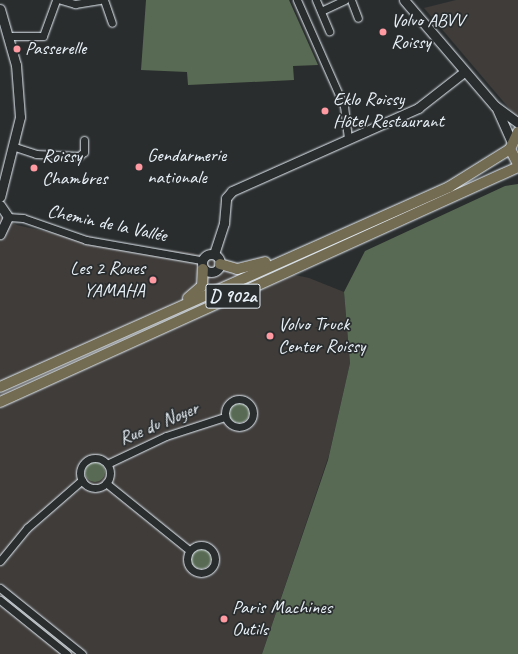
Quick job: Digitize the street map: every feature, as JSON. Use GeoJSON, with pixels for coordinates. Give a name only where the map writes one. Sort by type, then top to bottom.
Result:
{"type":"FeatureCollection","features":[{"type":"Feature","properties":{"kind":"main road"},"geometry":{"type":"LineString","coordinates":[[518,132],[510,145],[518,164]]}},
{"type":"Feature","properties":{"kind":"main road","name":"D 902a"},"geometry":{"type":"LineString","coordinates":[[0,387],[156,316],[449,187],[510,145]]}},
{"type":"Feature","properties":{"kind":"main road","name":"D 902a"},"geometry":{"type":"LineString","coordinates":[[0,402],[518,168]]}},
{"type":"Feature","properties":{"kind":"main road"},"geometry":{"type":"LineString","coordinates":[[220,264],[247,269],[316,245]]}},
{"type":"Feature","properties":{"kind":"main road"},"geometry":{"type":"LineString","coordinates":[[156,316],[194,295],[202,286],[202,265]]}},
{"type":"Feature","properties":{"kind":"street"},"geometry":{"type":"LineString","coordinates":[[9,36],[43,36],[56,0]]}},
{"type":"Feature","properties":{"kind":"street"},"geometry":{"type":"LineString","coordinates":[[61,0],[74,4],[100,0]]}},
{"type":"Feature","properties":{"kind":"street"},"geometry":{"type":"LineString","coordinates":[[104,0],[112,22]]}},
{"type":"Feature","properties":{"kind":"street"},"geometry":{"type":"LineString","coordinates":[[297,0],[330,69],[344,106],[348,139]]}},
{"type":"Feature","properties":{"kind":"street"},"geometry":{"type":"LineString","coordinates":[[316,0],[328,31]]}},
{"type":"Feature","properties":{"kind":"street"},"geometry":{"type":"LineString","coordinates":[[321,11],[334,2],[345,0]]}},
{"type":"Feature","properties":{"kind":"street"},"geometry":{"type":"LineString","coordinates":[[351,0],[358,18]]}},
{"type":"Feature","properties":{"kind":"street"},"geometry":{"type":"LineString","coordinates":[[404,0],[464,72],[495,106],[518,123]]}},
{"type":"Feature","properties":{"kind":"street"},"geometry":{"type":"LineString","coordinates":[[0,9],[2,24],[9,36],[16,65],[20,107],[15,147],[0,199],[8,217],[0,234]]}},
{"type":"Feature","properties":{"kind":"street"},"geometry":{"type":"LineString","coordinates":[[214,254],[208,254],[202,265],[215,271],[220,264],[214,254],[224,222],[226,198],[232,191],[418,108],[464,72]]}},
{"type":"Feature","properties":{"kind":"street"},"geometry":{"type":"LineString","coordinates":[[495,106],[510,145]]}},
{"type":"Feature","properties":{"kind":"street"},"geometry":{"type":"LineString","coordinates":[[15,147],[36,154],[79,156],[84,152],[84,140]]}},
{"type":"Feature","properties":{"kind":"street","name":"Chemin de la Vallée"},"geometry":{"type":"LineString","coordinates":[[8,217],[23,218],[86,240],[202,265]]}},
{"type":"Feature","properties":{"kind":"street"},"geometry":{"type":"LineString","coordinates":[[235,398],[244,399],[253,410],[251,419],[240,427],[231,425],[225,417],[227,404],[235,398]]}},
{"type":"Feature","properties":{"kind":"street","name":"Rue du Noyer"},"geometry":{"type":"LineString","coordinates":[[107,464],[166,436],[225,417]]}},
{"type":"Feature","properties":{"kind":"street"},"geometry":{"type":"LineString","coordinates":[[100,459],[107,464],[110,474],[106,483],[93,487],[82,480],[81,467],[87,460],[100,459]]}},
{"type":"Feature","properties":{"kind":"street"},"geometry":{"type":"LineString","coordinates":[[0,561],[32,522],[82,480]]}},
{"type":"Feature","properties":{"kind":"street"},"geometry":{"type":"LineString","coordinates":[[106,483],[189,550]]}},
{"type":"Feature","properties":{"kind":"street"},"geometry":{"type":"LineString","coordinates":[[197,545],[209,547],[215,557],[212,568],[202,573],[193,570],[187,559],[189,550],[197,545]]}},
{"type":"Feature","properties":{"kind":"street"},"geometry":{"type":"LineString","coordinates":[[0,588],[82,654]]}},
{"type":"Feature","properties":{"kind":"street"},"geometry":{"type":"LineString","coordinates":[[0,600],[67,654]]}},
{"type":"Feature","properties":{"kind":"shaded area"},"geometry":{"type":"Polygon","coordinates":[[[456,0],[518,0],[518,119],[424,8],[456,0]]]}},
{"type":"Feature","properties":{"kind":"shaded area"},"geometry":{"type":"Polygon","coordinates":[[[0,217],[17,225],[88,241],[188,252],[309,278],[344,292],[350,363],[329,455],[262,654],[0,654],[0,217]]]}},
{"type":"Feature","properties":{"kind":"green space"},"geometry":{"type":"Polygon","coordinates":[[[146,0],[289,0],[318,65],[293,66],[294,80],[188,85],[187,72],[141,70],[146,0]]]}},
{"type":"Feature","properties":{"kind":"green space"},"geometry":{"type":"Polygon","coordinates":[[[518,184],[518,654],[262,654],[328,460],[350,363],[344,292],[365,251],[505,186],[518,184]]]}},
{"type":"Feature","properties":{"kind":"green space"},"geometry":{"type":"Polygon","coordinates":[[[235,403],[243,403],[249,409],[249,417],[243,423],[235,423],[229,417],[229,409],[235,403]]]}},
{"type":"Feature","properties":{"kind":"green space"},"geometry":{"type":"Polygon","coordinates":[[[95,462],[102,465],[105,472],[102,479],[95,482],[88,479],[85,472],[88,465],[95,462]]]}},
{"type":"Feature","properties":{"kind":"green space"},"geometry":{"type":"Polygon","coordinates":[[[201,549],[208,552],[211,559],[208,566],[201,569],[194,566],[191,559],[194,552],[201,549]]]}},
{"type":"Feature","properties":{"kind":"place","name":"Volvo ABVV Roissy"},"geometry":{"type":"Point","coordinates":[383,32]}},
{"type":"Feature","properties":{"kind":"place","name":"Passerelle"},"geometry":{"type":"Point","coordinates":[17,49]}},
{"type":"Feature","properties":{"kind":"place","name":"Eklo Roissy Hôtel Restaurant"},"geometry":{"type":"Point","coordinates":[325,111]}},
{"type":"Feature","properties":{"kind":"place","name":"Gendarmerie nationale"},"geometry":{"type":"Point","coordinates":[139,167]}},
{"type":"Feature","properties":{"kind":"place","name":"Roissy Chambres"},"geometry":{"type":"Point","coordinates":[34,168]}},
{"type":"Feature","properties":{"kind":"place","name":"Les 2 Roues YAMAHA"},"geometry":{"type":"Point","coordinates":[153,280]}},
{"type":"Feature","properties":{"kind":"place","name":"Volvo Truck Center Roissy"},"geometry":{"type":"Point","coordinates":[270,336]}},
{"type":"Feature","properties":{"kind":"place","name":"Paris Machines Outils"},"geometry":{"type":"Point","coordinates":[224,619]}}]}
